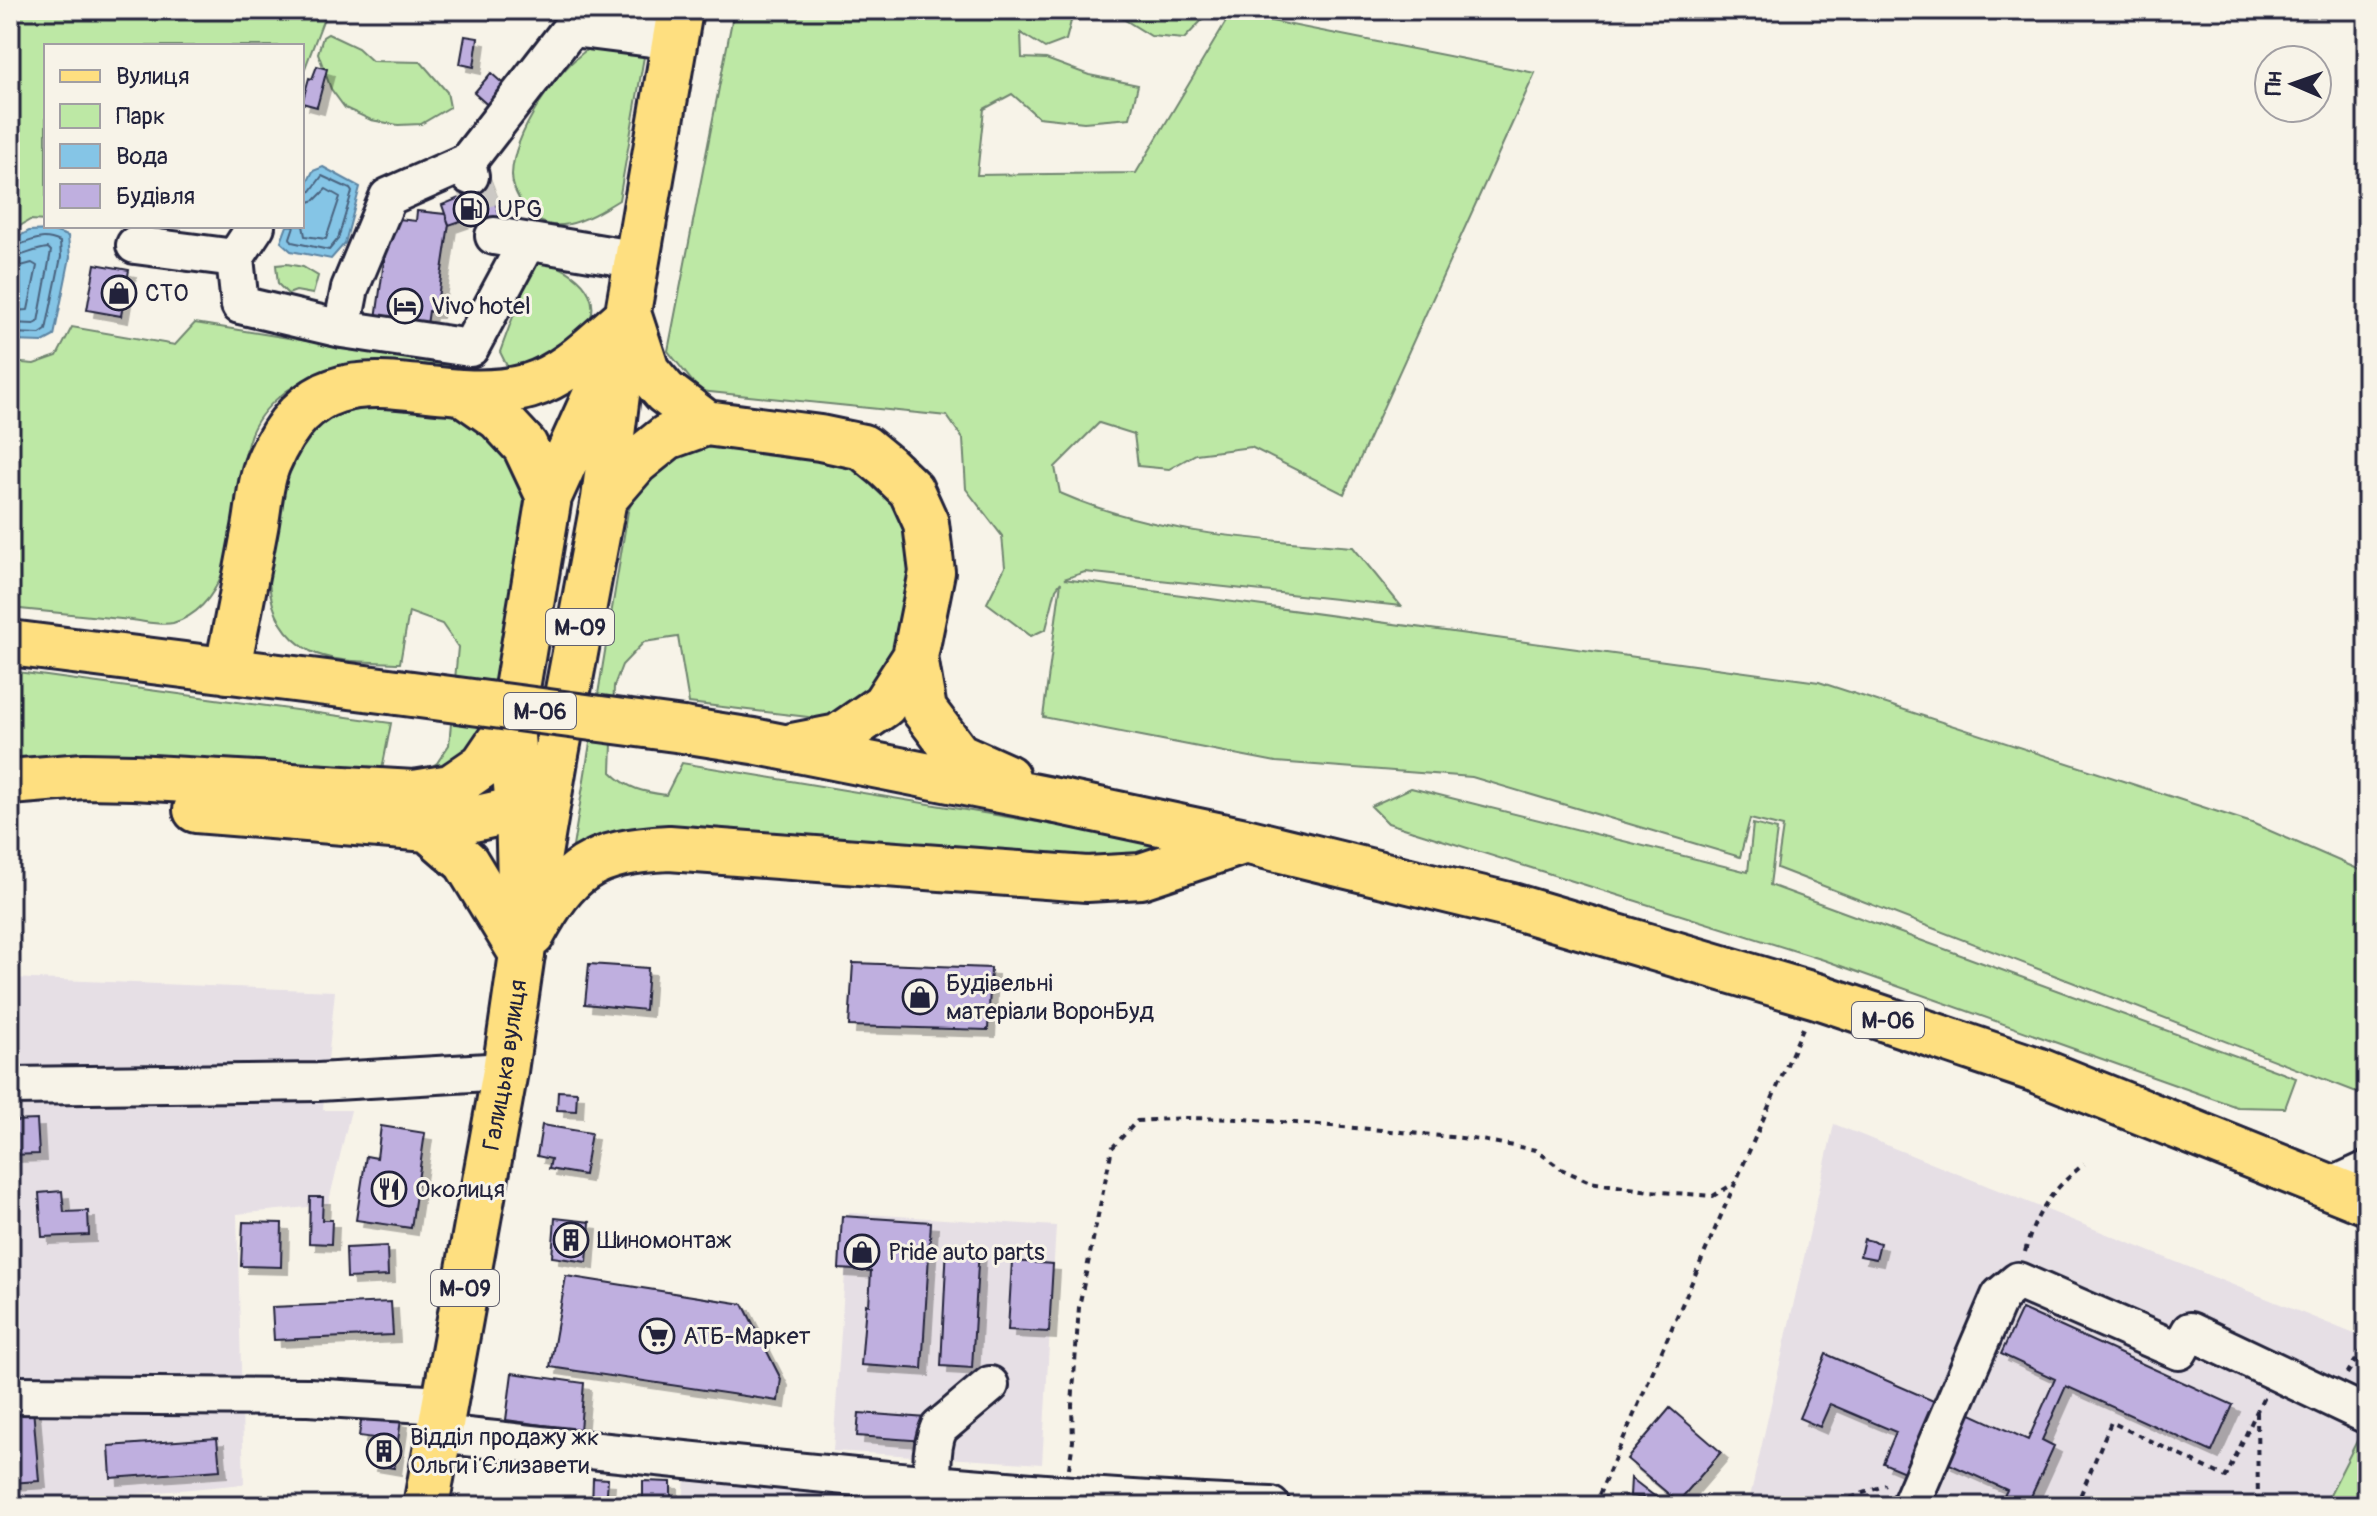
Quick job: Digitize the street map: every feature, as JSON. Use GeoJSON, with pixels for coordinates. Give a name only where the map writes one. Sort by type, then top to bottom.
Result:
{"type":"FeatureCollection","features":[{"type":"Feature","properties":{"kind":"main road","name":"М-09"},"geometry":{"type":"LineString","coordinates":[[518,809],[556,754],[604,499],[626,323],[678,26]]}},
{"type":"Feature","properties":{"kind":"main road","name":"М-09"},"geometry":{"type":"LineString","coordinates":[[518,809],[511,724],[549,497],[626,323]]}},
{"type":"Feature","properties":{"kind":"main road"},"geometry":{"type":"LineString","coordinates":[[227,671],[267,465],[290,421],[312,402],[342,389],[373,383],[463,393],[527,387],[552,377],[626,323],[647,371],[665,392],[706,423]]}},
{"type":"Feature","properties":{"kind":"main road"},"geometry":{"type":"LineString","coordinates":[[463,393],[499,418],[525,446],[549,497]]}},
{"type":"Feature","properties":{"kind":"main road"},"geometry":{"type":"LineString","coordinates":[[604,499],[636,462],[667,437],[706,423],[863,447],[911,490],[926,523],[932,572],[915,657],[924,710],[958,755],[1061,802]]}},
{"type":"Feature","properties":{"kind":"main road","name":"М-06"},"geometry":{"type":"LineString","coordinates":[[10,643],[683,730],[786,747],[1245,841],[1512,906],[1817,996],[2037,1070],[2355,1187]]}},
{"type":"Feature","properties":{"kind":"main road"},"geometry":{"type":"LineString","coordinates":[[786,747],[838,737],[884,705],[915,657]]}},
{"type":"Feature","properties":{"kind":"main road"},"geometry":{"type":"LineString","coordinates":[[10,782],[84,776],[134,777],[414,793],[451,787],[483,765],[511,724]]}},
{"type":"Feature","properties":{"kind":"main road"},"geometry":{"type":"LineString","coordinates":[[522,954],[556,754]]}},
{"type":"Feature","properties":{"kind":"main road"},"geometry":{"type":"LineString","coordinates":[[10,809],[98,804],[428,829],[518,809]]}},
{"type":"Feature","properties":{"kind":"main road","name":"Галицька вулиця"},"geometry":{"type":"LineString","coordinates":[[426,1506],[505,1071],[522,954],[518,809]]}},
{"type":"Feature","properties":{"kind":"main road"},"geometry":{"type":"LineString","coordinates":[[428,829],[466,862],[522,954]]}},
{"type":"Feature","properties":{"kind":"main road"},"geometry":{"type":"LineString","coordinates":[[522,954],[550,903],[577,871],[606,857],[633,850],[669,848],[1087,879],[1141,876],[1245,841]]}},
{"type":"Feature","properties":{"kind":"street"},"geometry":{"type":"LineString","coordinates":[[342,329],[350,288],[388,197],[468,169],[578,19],[678,26]]}},
{"type":"Feature","properties":{"kind":"street"},"geometry":{"type":"LineString","coordinates":[[255,228],[235,258],[240,305],[342,329],[470,348],[510,239],[639,260]]}},
{"type":"Feature","properties":{"kind":"street"},"geometry":{"type":"LineString","coordinates":[[135,245],[235,258]]}},
{"type":"Feature","properties":{"kind":"street"},"geometry":{"type":"LineString","coordinates":[[10,1086],[318,1082],[505,1071]]}},
{"type":"Feature","properties":{"kind":"street"},"geometry":{"type":"LineString","coordinates":[[1914,1497],[2000,1296],[2018,1281],[2179,1351],[2190,1331],[2367,1415]]}},
{"type":"Feature","properties":{"kind":"street"},"geometry":{"type":"LineString","coordinates":[[934,1496],[935,1436],[939,1428],[990,1385]]}},
{"type":"Feature","properties":{"kind":"street"},"geometry":{"type":"LineString","coordinates":[[10,1395],[308,1397],[934,1496],[1064,1494],[1128,1503],[1271,1506]]}},
{"type":"Feature","properties":{"kind":"path"},"geometry":{"type":"LineString","coordinates":[[1594,1506],[1817,996]]}},
{"type":"Feature","properties":{"kind":"path"},"geometry":{"type":"LineString","coordinates":[[1064,1494],[1073,1441],[1072,1405],[1079,1307],[1112,1148],[1137,1121],[1244,1119],[1395,1131],[1481,1140],[1536,1150],[1561,1169],[1590,1182],[1634,1189],[1713,1196],[1735,1183]]}},
{"type":"Feature","properties":{"kind":"path"},"geometry":{"type":"LineString","coordinates":[[2018,1281],[2031,1229],[2056,1187],[2084,1164]]}},
{"type":"Feature","properties":{"kind":"path"},"geometry":{"type":"LineString","coordinates":[[2331,1398],[2367,1342]]}},
{"type":"Feature","properties":{"kind":"path"},"geometry":{"type":"LineString","coordinates":[[2076,1506],[2111,1422],[2226,1477],[2263,1398],[2251,1391]]}},
{"type":"Feature","properties":{"kind":"path"},"geometry":{"type":"LineString","coordinates":[[2257,1410],[2258,1506]]}},
{"type":"Feature","properties":{"kind":"path"},"geometry":{"type":"LineString","coordinates":[[1828,1506],[1887,1485],[1914,1497]]}},
{"type":"Feature","properties":{"kind":"shaded area"},"geometry":{"type":"Polygon","coordinates":[[[10,978],[335,991],[323,1110],[351,1110],[328,1205],[237,1214],[244,1484],[10,1506],[10,978]]]}},
{"type":"Feature","properties":{"kind":"shaded area"},"geometry":{"type":"Polygon","coordinates":[[[1834,1124],[2367,1339],[2367,1506],[1748,1506],[1834,1124]]]}},
{"type":"Feature","properties":{"kind":"shaded area"},"geometry":{"type":"Polygon","coordinates":[[[849,1213],[1056,1226],[1042,1464],[833,1451],[849,1213]]]}},
{"type":"Feature","properties":{"kind":"shaded area"},"geometry":{"type":"Polygon","coordinates":[[[685,1476],[921,1497],[922,1506],[683,1506],[685,1476]]]}},
{"type":"Feature","properties":{"kind":"green space"},"geometry":{"type":"Polygon","coordinates":[[[10,10],[327,10],[304,71],[304,44],[44,44],[44,221],[30,220],[10,232],[10,10]]]}},
{"type":"Feature","properties":{"kind":"green space"},"geometry":{"type":"Polygon","coordinates":[[[734,10],[1074,10],[1066,40],[1045,48],[1021,33],[1022,58],[1046,59],[1089,75],[1138,85],[1130,118],[1084,122],[1038,117],[1012,94],[984,109],[977,175],[1136,173],[1231,13],[1535,73],[1344,494],[1251,447],[1196,454],[1169,469],[1138,466],[1134,434],[1099,423],[1055,467],[1060,493],[1131,518],[1204,532],[1353,547],[1401,606],[1085,572],[1064,579],[1819,682],[2252,823],[2367,873],[2367,1096],[1777,868],[1783,827],[1750,819],[1740,857],[1472,777],[1276,762],[1043,717],[1061,582],[1056,589],[1046,629],[1031,636],[987,603],[1005,567],[1002,536],[966,489],[963,439],[947,416],[700,391],[668,351],[734,10]]]}},
{"type":"Feature","properties":{"kind":"green space"},"geometry":{"type":"Polygon","coordinates":[[[1109,10],[1194,10],[1204,18],[1184,39],[1151,36],[1109,10]]]}},
{"type":"Feature","properties":{"kind":"green space"},"geometry":{"type":"Polygon","coordinates":[[[328,34],[358,48],[372,61],[421,62],[447,92],[450,107],[421,124],[398,125],[371,120],[345,108],[331,89],[318,53],[323,37],[328,34]]]}},
{"type":"Feature","properties":{"kind":"green space"},"geometry":{"type":"Polygon","coordinates":[[[591,47],[645,51],[619,200],[569,224],[544,223],[532,216],[517,194],[512,179],[514,159],[528,122],[551,86],[591,47]]]}},
{"type":"Feature","properties":{"kind":"green space"},"geometry":{"type":"Polygon","coordinates":[[[545,262],[560,267],[582,284],[589,294],[591,318],[584,330],[566,347],[510,372],[500,352],[521,295],[519,278],[536,263],[545,262]]]}},
{"type":"Feature","properties":{"kind":"green space"},"geometry":{"type":"Polygon","coordinates":[[[276,265],[303,267],[318,276],[313,294],[296,291],[288,294],[278,284],[276,265]]]}},
{"type":"Feature","properties":{"kind":"green space"},"geometry":{"type":"Polygon","coordinates":[[[195,323],[468,367],[465,381],[392,372],[337,372],[309,379],[286,391],[266,409],[252,431],[243,466],[231,546],[212,594],[195,611],[173,623],[10,608],[10,362],[34,364],[57,356],[72,327],[175,345],[195,323]]]}},
{"type":"Feature","properties":{"kind":"green space"},"geometry":{"type":"Polygon","coordinates":[[[384,402],[462,410],[499,433],[531,508],[500,710],[471,759],[408,782],[437,763],[449,745],[458,647],[442,624],[409,612],[400,663],[331,658],[310,651],[292,638],[280,622],[272,603],[269,583],[271,541],[280,501],[291,463],[305,437],[318,422],[335,412],[384,402]]]}},
{"type":"Feature","properties":{"kind":"green space"},"geometry":{"type":"Polygon","coordinates":[[[717,445],[843,461],[874,481],[903,517],[909,551],[910,583],[899,659],[842,721],[689,703],[678,637],[644,642],[622,665],[614,686],[611,772],[617,778],[636,789],[666,795],[682,763],[1182,846],[1143,861],[571,859],[628,511],[639,487],[684,449],[717,445]]]}},
{"type":"Feature","properties":{"kind":"green space"},"geometry":{"type":"Polygon","coordinates":[[[10,671],[391,723],[380,780],[10,771],[10,671]]]}},
{"type":"Feature","properties":{"kind":"green space"},"geometry":{"type":"Polygon","coordinates":[[[1411,788],[1748,872],[1753,824],[1777,830],[1770,885],[2296,1078],[2285,1108],[2237,1107],[1824,960],[1388,823],[1371,806],[1411,788]]]}},
{"type":"Feature","properties":{"kind":"green space"},"geometry":{"type":"Polygon","coordinates":[[[2363,1429],[2367,1431],[2367,1506],[2324,1506],[2363,1429]]]}},
{"type":"Feature","properties":{"kind":"water"},"geometry":{"type":"Polygon","coordinates":[[[323,167],[360,187],[345,243],[331,259],[291,251],[281,242],[286,228],[304,228],[304,189],[313,171],[323,167]]]}},
{"type":"Feature","properties":{"kind":"water"},"geometry":{"type":"Polygon","coordinates":[[[50,230],[68,236],[70,257],[54,336],[43,342],[10,341],[10,241],[29,231],[50,230]]]}},
{"type":"Feature","properties":{"kind":"building"},"geometry":{"type":"Polygon","coordinates":[[[465,36],[478,38],[474,67],[460,64],[465,36]]]}},
{"type":"Feature","properties":{"kind":"building"},"geometry":{"type":"Polygon","coordinates":[[[317,66],[327,69],[317,107],[304,104],[309,78],[312,79],[317,66]]]}},
{"type":"Feature","properties":{"kind":"building"},"geometry":{"type":"Polygon","coordinates":[[[491,73],[509,89],[491,108],[474,93],[491,73]]]}},
{"type":"Feature","properties":{"kind":"building","name":"UPG"},"geometry":{"type":"Polygon","coordinates":[[[483,171],[506,231],[481,240],[472,217],[449,225],[442,205],[464,196],[458,181],[483,171]]]}},
{"type":"Feature","properties":{"kind":"building"},"geometry":{"type":"Polygon","coordinates":[[[417,211],[445,214],[449,224],[436,311],[429,311],[426,332],[375,326],[390,218],[416,221],[417,211]]]}},
{"type":"Feature","properties":{"kind":"building"},"geometry":{"type":"Polygon","coordinates":[[[95,264],[129,270],[121,316],[87,310],[95,264]]]}},
{"type":"Feature","properties":{"kind":"building","name":"Будівельні матеріали ВоронБуд"},"geometry":{"type":"Polygon","coordinates":[[[853,963],[991,968],[988,1030],[849,1026],[853,963]]]}},
{"type":"Feature","properties":{"kind":"building"},"geometry":{"type":"Polygon","coordinates":[[[589,964],[648,968],[645,1010],[585,1004],[589,964]]]}},
{"type":"Feature","properties":{"kind":"building"},"geometry":{"type":"Polygon","coordinates":[[[558,1091],[577,1092],[576,1111],[557,1110],[558,1091]]]}},
{"type":"Feature","properties":{"kind":"building"},"geometry":{"type":"Polygon","coordinates":[[[37,1120],[39,1154],[10,1155],[10,1121],[37,1120]]]}},
{"type":"Feature","properties":{"kind":"building"},"geometry":{"type":"Polygon","coordinates":[[[542,1125],[591,1133],[584,1175],[549,1169],[551,1159],[537,1156],[542,1125]]]}},
{"type":"Feature","properties":{"kind":"building","name":"Околиця"},"geometry":{"type":"Polygon","coordinates":[[[381,1126],[425,1133],[411,1228],[356,1220],[366,1156],[377,1158],[381,1126]]]}},
{"type":"Feature","properties":{"kind":"building"},"geometry":{"type":"Polygon","coordinates":[[[62,1191],[64,1212],[88,1211],[89,1235],[42,1237],[39,1193],[62,1191]]]}},
{"type":"Feature","properties":{"kind":"building"},"geometry":{"type":"Polygon","coordinates":[[[310,1197],[323,1197],[322,1220],[332,1220],[331,1244],[309,1243],[310,1197]]]}},
{"type":"Feature","properties":{"kind":"building"},"geometry":{"type":"Polygon","coordinates":[[[842,1216],[931,1222],[922,1369],[861,1365],[871,1271],[839,1269],[842,1216]]]}},
{"type":"Feature","properties":{"kind":"building","name":"Шиномонтаж"},"geometry":{"type":"Polygon","coordinates":[[[555,1218],[590,1222],[587,1262],[552,1257],[555,1218]]]}},
{"type":"Feature","properties":{"kind":"building"},"geometry":{"type":"Polygon","coordinates":[[[243,1222],[282,1223],[281,1267],[241,1266],[243,1222]]]}},
{"type":"Feature","properties":{"kind":"building"},"geometry":{"type":"Polygon","coordinates":[[[1864,1239],[1880,1243],[1876,1259],[1860,1256],[1864,1239]]]}},
{"type":"Feature","properties":{"kind":"building"},"geometry":{"type":"Polygon","coordinates":[[[947,1245],[979,1247],[972,1368],[941,1366],[947,1245]]]}},
{"type":"Feature","properties":{"kind":"building"},"geometry":{"type":"Polygon","coordinates":[[[387,1246],[388,1276],[347,1278],[346,1248],[387,1246]]]}},
{"type":"Feature","properties":{"kind":"building"},"geometry":{"type":"Polygon","coordinates":[[[1012,1261],[1053,1264],[1049,1332],[1008,1330],[1012,1261]]]}},
{"type":"Feature","properties":{"kind":"building","name":"ATБ-Маркет"},"geometry":{"type":"Polygon","coordinates":[[[566,1276],[743,1304],[781,1379],[778,1401],[550,1367],[566,1276]]]}},
{"type":"Feature","properties":{"kind":"building"},"geometry":{"type":"Polygon","coordinates":[[[391,1302],[393,1335],[274,1340],[272,1307],[391,1302]]]}},
{"type":"Feature","properties":{"kind":"building"},"geometry":{"type":"Polygon","coordinates":[[[2022,1309],[2233,1405],[2212,1452],[2066,1386],[2042,1440],[2054,1446],[2029,1501],[2019,1497],[2015,1506],[1999,1506],[2007,1490],[1945,1462],[1967,1412],[2028,1440],[2055,1379],[2001,1354],[2022,1309]]]}},
{"type":"Feature","properties":{"kind":"building"},"geometry":{"type":"Polygon","coordinates":[[[1826,1354],[1945,1406],[1914,1476],[1883,1463],[1896,1432],[1830,1404],[1820,1427],[1799,1418],[1826,1354]]]}},
{"type":"Feature","properties":{"kind":"building"},"geometry":{"type":"Polygon","coordinates":[[[512,1373],[584,1383],[580,1430],[506,1420],[512,1373]]]}},
{"type":"Feature","properties":{"kind":"building"},"geometry":{"type":"Polygon","coordinates":[[[33,1408],[39,1481],[10,1483],[10,1410],[33,1408]]]}},
{"type":"Feature","properties":{"kind":"building"},"geometry":{"type":"Polygon","coordinates":[[[1670,1408],[1721,1452],[1678,1502],[1627,1459],[1670,1408]]]}},
{"type":"Feature","properties":{"kind":"building"},"geometry":{"type":"Polygon","coordinates":[[[859,1413],[927,1418],[925,1441],[857,1436],[859,1413]]]}},
{"type":"Feature","properties":{"kind":"building","name":"Відділ продажу жк Ольги і Єлизавети"},"geometry":{"type":"Polygon","coordinates":[[[362,1414],[401,1420],[394,1468],[370,1464],[374,1438],[359,1436],[362,1414]]]}},
{"type":"Feature","properties":{"kind":"building"},"geometry":{"type":"Polygon","coordinates":[[[217,1438],[220,1470],[111,1478],[109,1446],[217,1438]]]}},
{"type":"Feature","properties":{"kind":"building"},"geometry":{"type":"Polygon","coordinates":[[[593,1478],[608,1479],[606,1506],[592,1506],[593,1478]]]}},
{"type":"Feature","properties":{"kind":"building"},"geometry":{"type":"Polygon","coordinates":[[[1631,1478],[1658,1499],[1657,1506],[1644,1506],[1644,1497],[1630,1496],[1631,1478]]]}},
{"type":"Feature","properties":{"kind":"building"},"geometry":{"type":"Polygon","coordinates":[[[643,1481],[671,1482],[671,1506],[643,1506],[643,1481]]]}},
{"type":"Feature","properties":{"kind":"building"},"geometry":{"type":"Polygon","coordinates":[[[564,1498],[564,1506],[537,1506],[537,1499],[564,1498]]]}},
{"type":"Feature","properties":{"kind":"tunnel"},"geometry":{"type":"LineString","coordinates":[[470,176],[494,236]]}},
{"type":"Feature","properties":{"kind":"place","name":"UPG"},"geometry":{"type":"Point","coordinates":[471,209]}},
{"type":"Feature","properties":{"kind":"place","name":"СТО"},"geometry":{"type":"Point","coordinates":[119,293]}},
{"type":"Feature","properties":{"kind":"place","name":"Vivo hotel"},"geometry":{"type":"Point","coordinates":[405,306]}},
{"type":"Feature","properties":{"kind":"place","name":"Будівельні матеріали ВоронБуд"},"geometry":{"type":"Point","coordinates":[920,997]}},
{"type":"Feature","properties":{"kind":"place","name":"Околиця"},"geometry":{"type":"Point","coordinates":[389,1189]}},
{"type":"Feature","properties":{"kind":"place","name":"Шиномонтаж"},"geometry":{"type":"Point","coordinates":[571,1240]}},
{"type":"Feature","properties":{"kind":"place","name":"Pride auto parts"},"geometry":{"type":"Point","coordinates":[862,1252]}},
{"type":"Feature","properties":{"kind":"place","name":"ATБ-Маркет"},"geometry":{"type":"Point","coordinates":[657,1336]}},
{"type":"Feature","properties":{"kind":"place","name":"Відділ продажу жк Ольги і Єлизавети"},"geometry":{"type":"Point","coordinates":[384,1451]}}]}
